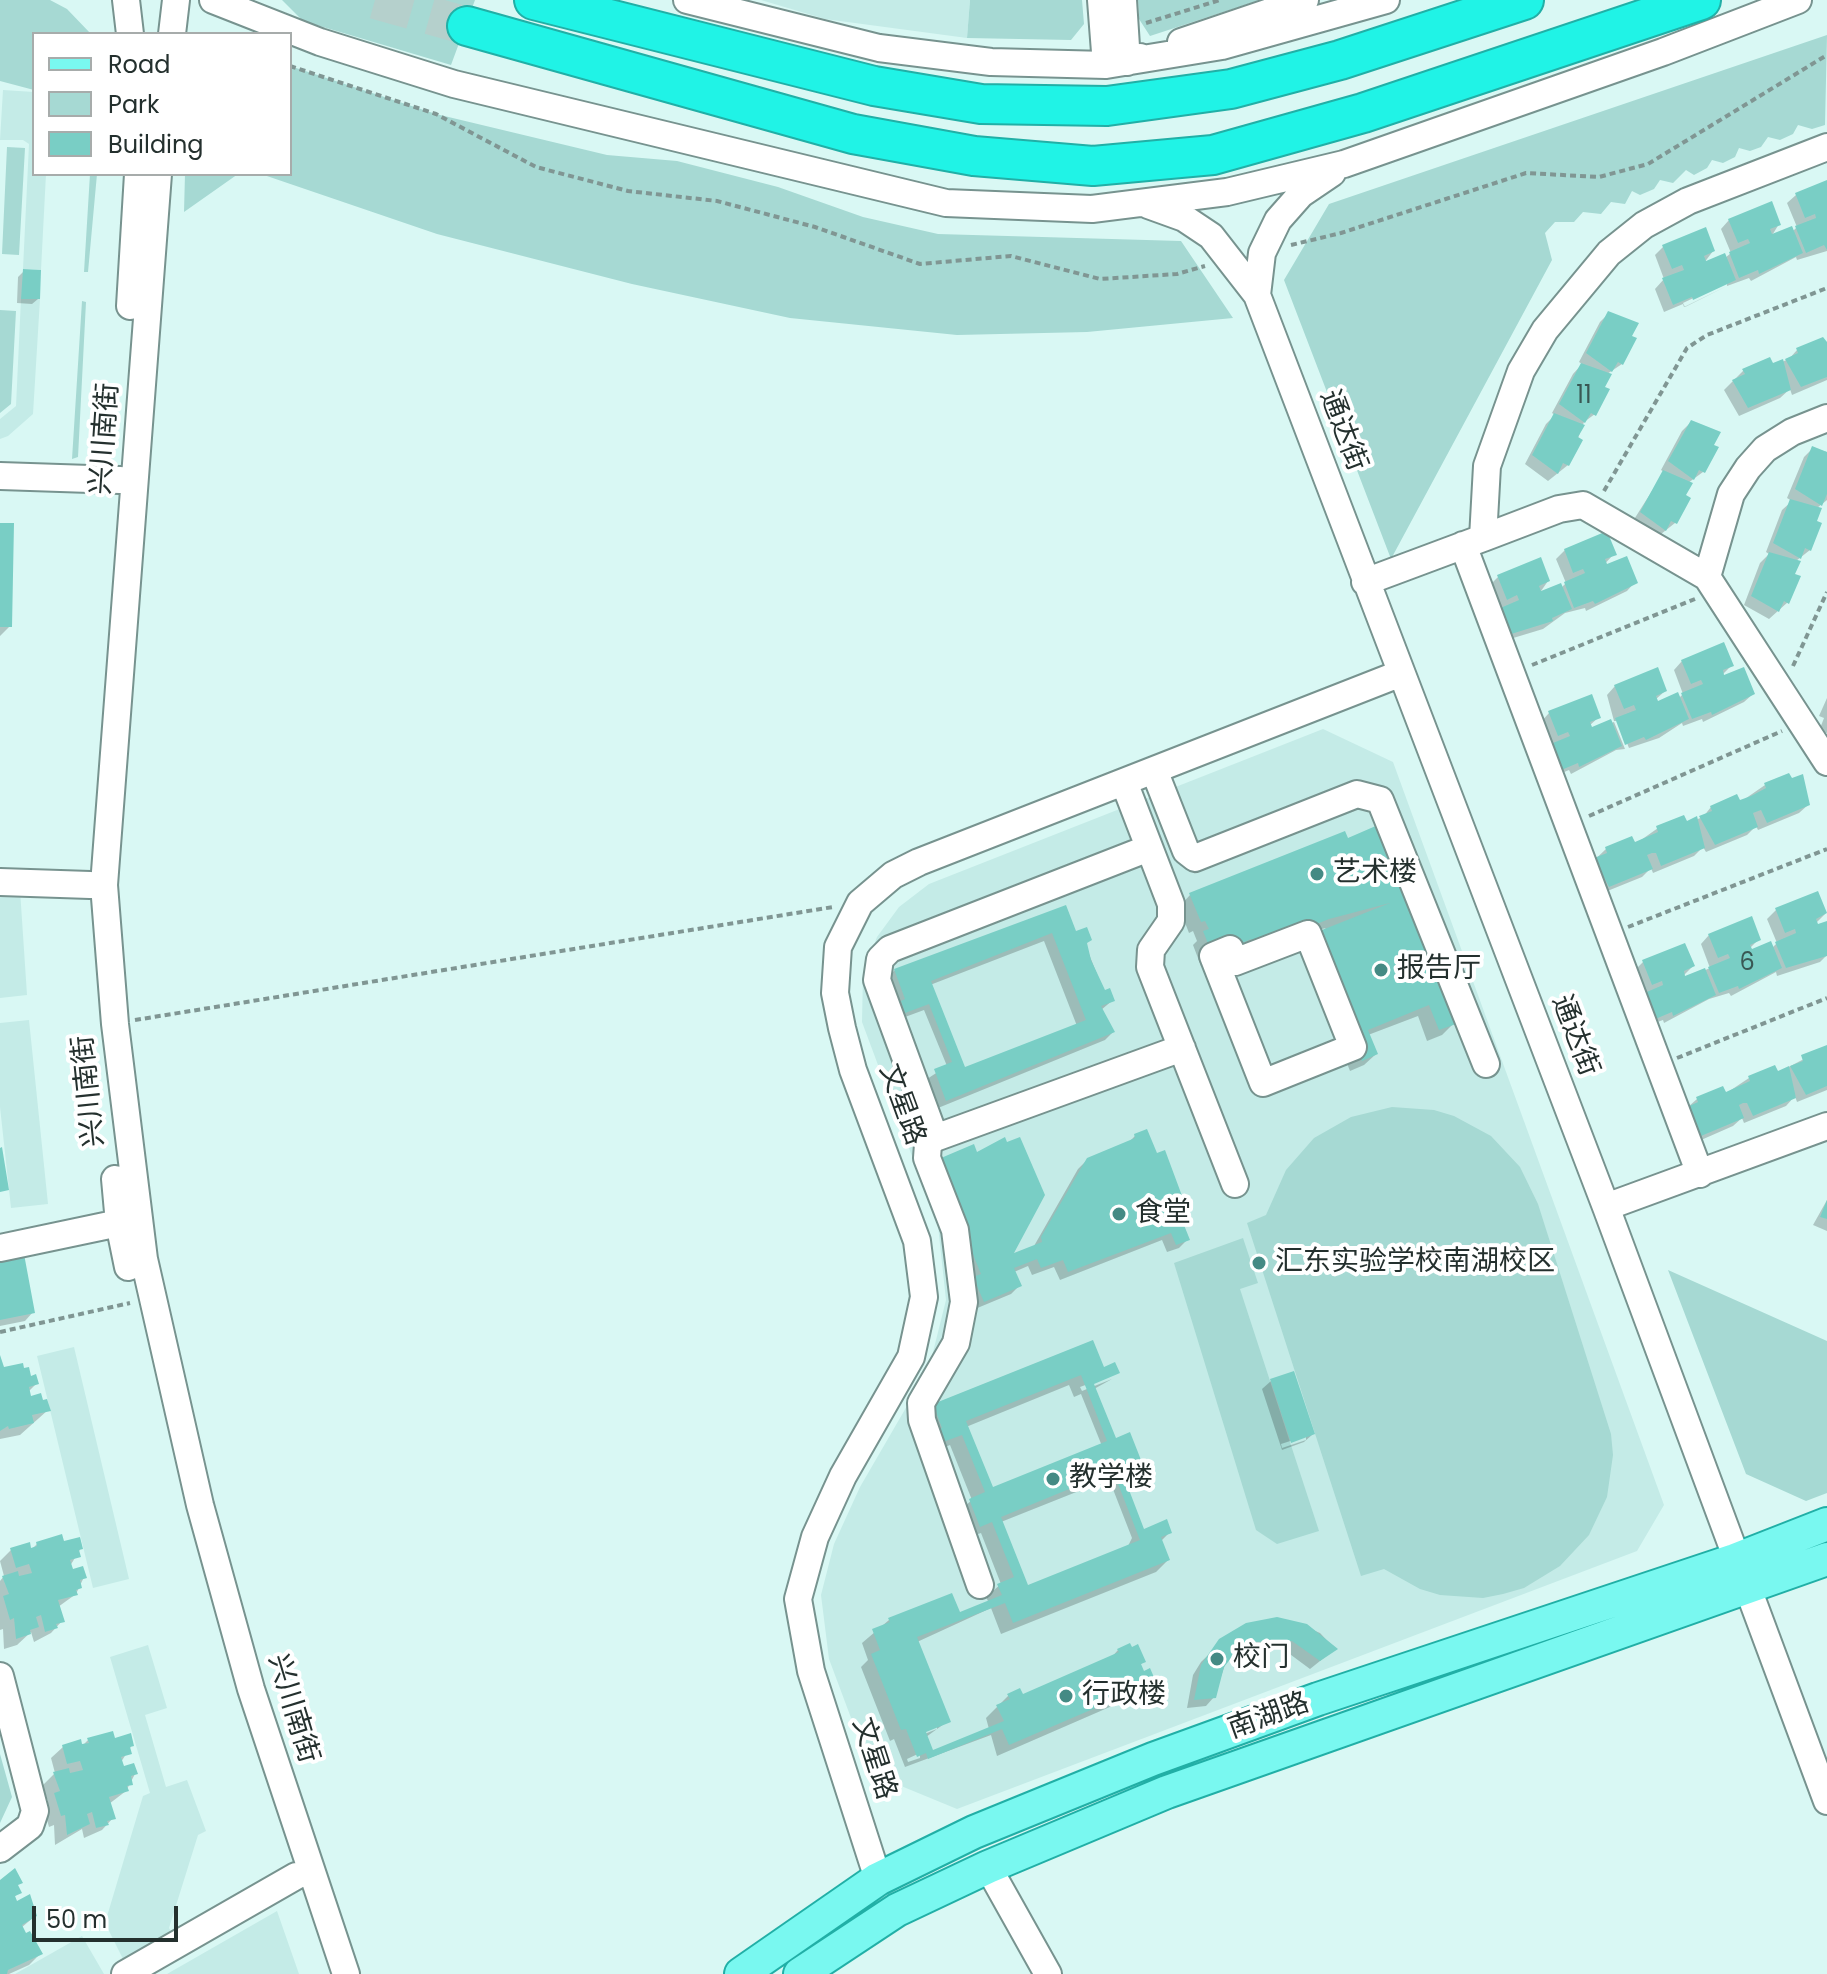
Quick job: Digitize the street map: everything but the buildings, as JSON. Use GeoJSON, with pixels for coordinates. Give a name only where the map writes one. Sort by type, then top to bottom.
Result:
{"type":"FeatureCollection","features":[{"type":"Feature","properties":{"kind":"highway"},"geometry":{"type":"LineString","coordinates":[[534,0],[874,86],[981,104],[1107,106],[1231,89],[1340,60],[1524,0]]}},
{"type":"Feature","properties":{"kind":"highway"},"geometry":{"type":"LineString","coordinates":[[467,26],[853,134],[974,156],[1093,166],[1213,155],[1363,113],[1701,0]]}},
{"type":"Feature","properties":{"kind":"main road","name":"南湖路"},"geometry":{"type":"LineString","coordinates":[[741,1974],[878,1879],[974,1832],[1153,1759],[1318,1699],[1735,1560],[1827,1524]]}},
{"type":"Feature","properties":{"kind":"main road","name":"南湖路"},"geometry":{"type":"LineString","coordinates":[[800,1974],[897,1910],[988,1867],[1167,1792],[1827,1559]]}},
{"type":"Feature","properties":{"kind":"street"},"geometry":{"type":"LineString","coordinates":[[126,0],[130,32]]}},
{"type":"Feature","properties":{"kind":"street"},"geometry":{"type":"LineString","coordinates":[[172,32],[176,0]]}},
{"type":"Feature","properties":{"kind":"street"},"geometry":{"type":"LineString","coordinates":[[213,0],[320,42],[454,84],[946,203],[1092,209],[1227,192],[1344,164],[1663,52],[1798,0]]}},
{"type":"Feature","properties":{"kind":"street"},"geometry":{"type":"LineString","coordinates":[[271,0],[284,18],[320,42]]}},
{"type":"Feature","properties":{"kind":"street"},"geometry":{"type":"LineString","coordinates":[[687,0],[879,48],[991,62],[1117,63],[1222,46],[1386,0]]}},
{"type":"Feature","properties":{"kind":"street"},"geometry":{"type":"LineString","coordinates":[[1101,0],[1117,63]]}},
{"type":"Feature","properties":{"kind":"street"},"geometry":{"type":"LineString","coordinates":[[1117,63],[1125,28],[1123,0]]}},
{"type":"Feature","properties":{"kind":"street"},"geometry":{"type":"LineString","coordinates":[[1117,63],[1239,19],[1305,0]]}},
{"type":"Feature","properties":{"kind":"street"},"geometry":{"type":"LineString","coordinates":[[1663,52],[1763,0]]}},
{"type":"Feature","properties":{"kind":"street"},"geometry":{"type":"LineString","coordinates":[[292,38],[320,42]]}},
{"type":"Feature","properties":{"kind":"street"},"geometry":{"type":"LineString","coordinates":[[1700,1174],[1511,673],[1473,542],[1487,466],[1521,371],[1545,330],[1609,253],[1644,225],[1688,201],[1827,147]]}},
{"type":"Feature","properties":{"kind":"street"},"geometry":{"type":"LineString","coordinates":[[1257,295],[1262,253],[1278,220],[1301,194],[1344,164]]}},
{"type":"Feature","properties":{"kind":"street","name":"兴川南街"},"geometry":{"type":"LineString","coordinates":[[138,176],[120,480],[90,885],[119,1223],[214,1617],[330,1974]]}},
{"type":"Feature","properties":{"kind":"street","name":"兴川南街"},"geometry":{"type":"LineString","coordinates":[[158,176],[104,885],[115,1024],[144,1259],[200,1505],[251,1689],[346,1974]]}},
{"type":"Feature","properties":{"kind":"street"},"geometry":{"type":"LineString","coordinates":[[1140,203],[1184,218],[1211,236],[1257,295]]}},
{"type":"Feature","properties":{"kind":"street","name":"通达街"},"geometry":{"type":"LineString","coordinates":[[1257,295],[1399,674],[1606,1207],[1827,1801]]}},
{"type":"Feature","properties":{"kind":"street"},"geometry":{"type":"LineString","coordinates":[[1711,584],[1731,494],[1748,468],[1779,441],[1827,418]]}},
{"type":"Feature","properties":{"kind":"street"},"geometry":{"type":"LineString","coordinates":[[0,476],[120,480]]}},
{"type":"Feature","properties":{"kind":"street"},"geometry":{"type":"LineString","coordinates":[[1365,582],[1574,504],[1594,510],[1711,584],[1827,762]]}},
{"type":"Feature","properties":{"kind":"street","name":"文星路"},"geometry":{"type":"LineString","coordinates":[[878,1879],[811,1671],[798,1599],[815,1537],[826,1513],[911,1357],[924,1297],[917,1241],[853,1070],[835,993],[838,947],[860,903],[893,875],[919,862],[1399,674]]}},
{"type":"Feature","properties":{"kind":"street"},"geometry":{"type":"LineString","coordinates":[[1154,770],[1186,851],[1195,858],[1357,794],[1380,800],[1486,1064]]}},
{"type":"Feature","properties":{"kind":"street"},"geometry":{"type":"LineString","coordinates":[[1124,782],[1173,913],[1151,950],[1150,967],[1235,1184]]}},
{"type":"Feature","properties":{"kind":"street"},"geometry":{"type":"LineString","coordinates":[[935,1138],[877,980],[880,959],[890,949],[1149,848]]}},
{"type":"Feature","properties":{"kind":"street"},"geometry":{"type":"LineString","coordinates":[[0,882],[90,885]]}},
{"type":"Feature","properties":{"kind":"street"},"geometry":{"type":"LineString","coordinates":[[1308,934],[1353,1047],[1263,1083],[1213,956],[1230,949],[1235,962],[1308,934]]}},
{"type":"Feature","properties":{"kind":"street"},"geometry":{"type":"LineString","coordinates":[[980,1585],[922,1420],[921,1403],[956,1343],[964,1302],[955,1230],[927,1158],[928,1144],[935,1138],[1182,1048]]}},
{"type":"Feature","properties":{"kind":"street"},"geometry":{"type":"LineString","coordinates":[[1606,1207],[1827,1126]]}},
{"type":"Feature","properties":{"kind":"street"},"geometry":{"type":"LineString","coordinates":[[0,1248],[119,1223]]}},
{"type":"Feature","properties":{"kind":"street"},"geometry":{"type":"LineString","coordinates":[[0,1676],[35,1811],[30,1826],[0,1849]]}},
{"type":"Feature","properties":{"kind":"street"},"geometry":{"type":"LineString","coordinates":[[988,1867],[1048,1974]]}},
{"type":"Feature","properties":{"kind":"street"},"geometry":{"type":"LineString","coordinates":[[125,1974],[296,1876]]}},
{"type":"Feature","properties":{"kind":"path"},"geometry":{"type":"LineString","coordinates":[[1125,28],[1220,0]]}},
{"type":"Feature","properties":{"kind":"path"},"geometry":{"type":"LineString","coordinates":[[1594,510],[1687,348],[1707,335],[1827,288]]}},
{"type":"Feature","properties":{"kind":"path"},"geometry":{"type":"LineString","coordinates":[[1511,673],[1711,584]]}},
{"type":"Feature","properties":{"kind":"path"},"geometry":{"type":"LineString","coordinates":[[1782,690],[1827,592]]}},
{"type":"Feature","properties":{"kind":"path"},"geometry":{"type":"LineString","coordinates":[[1568,825],[1803,722]]}},
{"type":"Feature","properties":{"kind":"path"},"geometry":{"type":"LineString","coordinates":[[1609,934],[1827,849]]}},
{"type":"Feature","properties":{"kind":"path"},"geometry":{"type":"LineString","coordinates":[[115,1024],[860,903]]}},
{"type":"Feature","properties":{"kind":"path"},"geometry":{"type":"LineString","coordinates":[[1659,1066],[1827,998]]}},
{"type":"Feature","properties":{"kind":"path"},"geometry":{"type":"LineString","coordinates":[[0,1332],[136,1301]]}},
{"type":"Feature","properties":{"kind":"shaded area"},"geometry":{"type":"Polygon","coordinates":[[[761,0],[970,0],[967,38],[825,19],[761,0]]]}},
{"type":"Feature","properties":{"kind":"shaded area"},"geometry":{"type":"Polygon","coordinates":[[[3,90],[32,92],[32,176],[46,176],[41,270],[23,269],[29,144],[23,140],[0,140],[3,90]]]}},
{"type":"Feature","properties":{"kind":"shaded area"},"geometry":{"type":"Polygon","coordinates":[[[21,299],[40,299],[33,414],[8,436],[0,439],[0,419],[16,406],[21,299]]]}},
{"type":"Feature","properties":{"kind":"shaded area","name":"汇东实验学校南湖校区"},"geometry":{"type":"Polygon","coordinates":[[[1323,729],[1393,762],[1664,1505],[1637,1551],[957,1809],[872,1774],[829,1659],[821,1595],[834,1544],[860,1487],[929,1368],[946,1300],[938,1226],[862,1022],[863,974],[877,937],[899,907],[929,884],[1323,729]]]}},
{"type":"Feature","properties":{"kind":"shaded area"},"geometry":{"type":"Polygon","coordinates":[[[0,890],[20,890],[27,995],[0,998],[0,890]]]}},
{"type":"Feature","properties":{"kind":"shaded area"},"geometry":{"type":"Polygon","coordinates":[[[29,1020],[48,1204],[11,1208],[0,1107],[0,1023],[29,1020]]]}},
{"type":"Feature","properties":{"kind":"shaded area"},"geometry":{"type":"Polygon","coordinates":[[[74,1347],[129,1579],[93,1588],[37,1356],[74,1347]]]}},
{"type":"Feature","properties":{"kind":"shaded area"},"geometry":{"type":"Polygon","coordinates":[[[148,1645],[167,1708],[145,1715],[166,1787],[187,1780],[206,1831],[198,1835],[169,1928],[173,1935],[124,1961],[105,1923],[143,1796],[150,1793],[110,1657],[148,1645]]]}},
{"type":"Feature","properties":{"kind":"shaded area"},"geometry":{"type":"Polygon","coordinates":[[[277,1911],[299,1974],[167,1974],[277,1911]]]}},
{"type":"Feature","properties":{"kind":"shaded area"},"geometry":{"type":"Polygon","coordinates":[[[82,1936],[104,1974],[15,1974],[82,1936]]]}},
{"type":"Feature","properties":{"kind":"green space"},"geometry":{"type":"Polygon","coordinates":[[[0,0],[50,0],[67,9],[89,32],[32,32],[32,89],[0,81],[0,0]]]}},
{"type":"Feature","properties":{"kind":"green space"},"geometry":{"type":"Polygon","coordinates":[[[282,0],[475,0],[451,65],[303,21],[282,0]]]}},
{"type":"Feature","properties":{"kind":"green space"},"geometry":{"type":"Polygon","coordinates":[[[970,0],[1082,0],[1084,24],[1071,40],[967,38],[970,0]]]}},
{"type":"Feature","properties":{"kind":"green space"},"geometry":{"type":"Polygon","coordinates":[[[1138,0],[1260,0],[1150,36],[1139,19],[1138,0]]]}},
{"type":"Feature","properties":{"kind":"green space"},"geometry":{"type":"Polygon","coordinates":[[[1827,35],[1825,125],[1812,129],[1798,125],[1793,134],[1780,140],[1768,137],[1761,147],[1750,151],[1739,148],[1735,157],[1723,163],[1712,160],[1707,168],[1694,175],[1686,170],[1673,183],[1660,180],[1654,189],[1640,195],[1632,191],[1625,204],[1611,202],[1601,214],[1583,212],[1574,222],[1555,222],[1545,233],[1552,260],[1391,559],[1284,280],[1329,204],[1827,35]]]}},
{"type":"Feature","properties":{"kind":"green space"},"geometry":{"type":"Polygon","coordinates":[[[292,67],[436,114],[607,155],[677,161],[778,187],[863,217],[938,234],[1181,241],[1233,318],[1087,332],[957,335],[790,318],[632,284],[437,234],[267,176],[292,176],[292,67]]]}},
{"type":"Feature","properties":{"kind":"green space"},"geometry":{"type":"Polygon","coordinates":[[[7,147],[25,148],[19,255],[2,254],[7,147]]]}},
{"type":"Feature","properties":{"kind":"green space"},"geometry":{"type":"Polygon","coordinates":[[[90,176],[97,176],[88,272],[84,272],[90,176]]]}},
{"type":"Feature","properties":{"kind":"green space"},"geometry":{"type":"Polygon","coordinates":[[[185,176],[235,176],[184,212],[185,176]]]}},
{"type":"Feature","properties":{"kind":"green space"},"geometry":{"type":"Polygon","coordinates":[[[82,301],[86,302],[78,457],[72,459],[82,301]]]}},
{"type":"Feature","properties":{"kind":"green space"},"geometry":{"type":"Polygon","coordinates":[[[0,310],[16,311],[11,404],[0,413],[0,310]]]}},
{"type":"Feature","properties":{"kind":"green space"},"geometry":{"type":"Polygon","coordinates":[[[1392,1107],[1434,1110],[1454,1116],[1491,1136],[1520,1167],[1538,1204],[1611,1434],[1613,1455],[1607,1497],[1589,1535],[1560,1566],[1524,1588],[1503,1594],[1483,1598],[1440,1595],[1420,1589],[1384,1569],[1361,1576],[1247,1223],[1266,1215],[1286,1170],[1314,1138],[1351,1117],[1392,1107]]]}},
{"type":"Feature","properties":{"kind":"green space"},"geometry":{"type":"Polygon","coordinates":[[[1243,1238],[1258,1283],[1240,1289],[1319,1531],[1277,1544],[1256,1530],[1174,1263],[1243,1238]]]}},
{"type":"Feature","properties":{"kind":"green space"},"geometry":{"type":"Polygon","coordinates":[[[1668,1270],[1827,1341],[1827,1493],[1806,1501],[1746,1474],[1668,1270]]]}},
{"type":"Feature","properties":{"kind":"green space"},"geometry":{"type":"Polygon","coordinates":[[[0,1754],[12,1797],[0,1823],[0,1754]]]}},
{"type":"Feature","properties":{"kind":"tunnel"},"geometry":{"type":"LineString","coordinates":[[375,0],[467,26]]}},
{"type":"Feature","properties":{"kind":"place","name":"艺术楼"},"geometry":{"type":"Point","coordinates":[1317,874]}},
{"type":"Feature","properties":{"kind":"place","name":"报告厅"},"geometry":{"type":"Point","coordinates":[1381,970]}},
{"type":"Feature","properties":{"kind":"place","name":"食堂"},"geometry":{"type":"Point","coordinates":[1119,1214]}},
{"type":"Feature","properties":{"kind":"place","name":"汇东实验学校南湖校区"},"geometry":{"type":"Point","coordinates":[1259,1263]}},
{"type":"Feature","properties":{"kind":"place","name":"教学楼"},"geometry":{"type":"Point","coordinates":[1053,1479]}},
{"type":"Feature","properties":{"kind":"place","name":"校门"},"geometry":{"type":"Point","coordinates":[1217,1659]}},
{"type":"Feature","properties":{"kind":"place","name":"行政楼"},"geometry":{"type":"Point","coordinates":[1066,1696]}}]}
